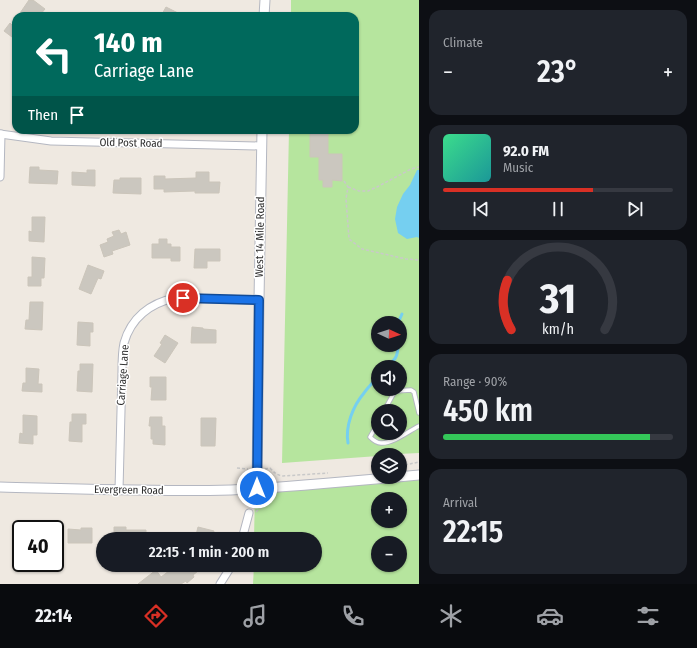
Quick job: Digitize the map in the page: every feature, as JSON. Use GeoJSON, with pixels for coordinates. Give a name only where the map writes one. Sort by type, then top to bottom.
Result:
{"type":"FeatureCollection","features":[{"type":"Feature","properties":{"kind":"street"},"geometry":{"type":"LineString","coordinates":[[264,12],[265,0]]}},
{"type":"Feature","properties":{"kind":"street"},"geometry":{"type":"LineString","coordinates":[[0,134],[0,176]]}},
{"type":"Feature","properties":{"kind":"street","name":"Old Post Road"},"geometry":{"type":"LineString","coordinates":[[0,134],[51,141],[262,146]]}},
{"type":"Feature","properties":{"kind":"street","name":"West 14 Mile Road"},"geometry":{"type":"LineString","coordinates":[[257,488],[262,134]]}},
{"type":"Feature","properties":{"kind":"street","name":"Carriage Lane"},"geometry":{"type":"LineString","coordinates":[[119,490],[123,351],[128,332],[137,318],[154,305],[175,298],[259,300]]}},
{"type":"Feature","properties":{"kind":"street","name":"Evergreen Road"},"geometry":{"type":"LineString","coordinates":[[0,487],[181,491],[270,488],[419,475]]}},
{"type":"Feature","properties":{"kind":"street"},"geometry":{"type":"LineString","coordinates":[[244,532],[249,513]]}},
{"type":"Feature","properties":{"kind":"street"},"geometry":{"type":"LineString","coordinates":[[220,584],[228,572]]}},
{"type":"Feature","properties":{"kind":"lane"},"geometry":{"type":"LineString","coordinates":[[388,404],[395,391],[411,390],[414,392],[419,413]]}},
{"type":"Feature","properties":{"kind":"lane"},"geometry":{"type":"LineString","coordinates":[[407,433],[419,426]]}},
{"type":"Feature","properties":{"kind":"lane"},"geometry":{"type":"LineString","coordinates":[[374,440],[381,444],[394,440]]}},
{"type":"Feature","properties":{"kind":"path"},"geometry":{"type":"LineString","coordinates":[[344,181],[348,187],[359,191],[368,191],[411,169],[419,167]]}},
{"type":"Feature","properties":{"kind":"path"},"geometry":{"type":"LineString","coordinates":[[348,187],[346,199],[349,239],[362,249],[419,260]]}},
{"type":"Feature","properties":{"kind":"path"},"geometry":{"type":"LineString","coordinates":[[407,465],[419,462]]}},
{"type":"Feature","properties":{"kind":"path"},"geometry":{"type":"LineString","coordinates":[[237,468],[245,469]]}},
{"type":"Feature","properties":{"kind":"path"},"geometry":{"type":"LineString","coordinates":[[266,469],[270,468],[278,476],[333,473]]}},
{"type":"Feature","properties":{"kind":"path"},"geometry":{"type":"LineString","coordinates":[[249,513],[256,513],[259,509],[264,507],[268,502],[270,488]]}},
{"type":"Feature","properties":{"kind":"green space"},"geometry":{"type":"Polygon","coordinates":[[[291,0],[419,0],[419,453],[407,454],[407,448],[371,448],[371,457],[282,463],[289,134],[359,134],[359,12],[291,12],[291,0]]]}},
{"type":"Feature","properties":{"kind":"green space"},"geometry":{"type":"Polygon","coordinates":[[[419,478],[419,584],[253,584],[254,572],[322,572],[322,532],[254,532],[255,491],[371,482],[371,484],[407,484],[407,479],[419,478]]]}},
{"type":"Feature","properties":{"kind":"water"},"geometry":{"type":"Polygon","coordinates":[[[417,170],[419,170],[419,238],[407,239],[398,233],[395,219],[397,207],[417,170]]]}},
{"type":"Feature","properties":{"kind":"building"},"geometry":{"type":"Polygon","coordinates":[[[29,0],[33,0],[45,9],[42,12],[21,12],[29,0]]]}},
{"type":"Feature","properties":{"kind":"building"},"geometry":{"type":"Polygon","coordinates":[[[166,7],[176,12],[163,12],[166,7]]]}},
{"type":"Feature","properties":{"kind":"building"},"geometry":{"type":"Polygon","coordinates":[[[10,23],[12,25],[12,37],[4,31],[10,23]]]}},
{"type":"Feature","properties":{"kind":"building"},"geometry":{"type":"Polygon","coordinates":[[[310,134],[328,134],[328,154],[342,154],[342,181],[332,180],[332,187],[323,187],[323,180],[319,180],[319,157],[310,157],[310,134]]]}},
{"type":"Feature","properties":{"kind":"building"},"geometry":{"type":"Polygon","coordinates":[[[30,167],[39,167],[39,170],[58,171],[57,184],[29,183],[30,167]]]}},
{"type":"Feature","properties":{"kind":"building"},"geometry":{"type":"Polygon","coordinates":[[[87,170],[95,170],[95,186],[72,185],[72,172],[87,173],[87,170]]]}},
{"type":"Feature","properties":{"kind":"building"},"geometry":{"type":"Polygon","coordinates":[[[196,172],[209,172],[209,182],[220,182],[219,193],[195,193],[195,191],[164,192],[164,189],[154,189],[154,176],[165,176],[165,179],[196,178],[196,172]]]}},
{"type":"Feature","properties":{"kind":"building"},"geometry":{"type":"Polygon","coordinates":[[[120,178],[141,178],[141,194],[113,193],[114,180],[120,180],[120,178]]]}},
{"type":"Feature","properties":{"kind":"building"},"geometry":{"type":"Polygon","coordinates":[[[32,217],[45,217],[44,242],[29,241],[29,231],[32,232],[32,217]]]}},
{"type":"Feature","properties":{"kind":"building"},"geometry":{"type":"Polygon","coordinates":[[[119,230],[121,234],[126,232],[130,245],[112,251],[113,254],[104,257],[100,245],[108,242],[107,239],[114,236],[112,232],[119,230]]]}},
{"type":"Feature","properties":{"kind":"building"},"geometry":{"type":"Polygon","coordinates":[[[159,239],[167,239],[167,244],[171,244],[171,247],[180,247],[180,261],[171,261],[171,258],[152,258],[152,244],[159,244],[159,239]]]}},
{"type":"Feature","properties":{"kind":"building"},"geometry":{"type":"Polygon","coordinates":[[[195,249],[220,249],[220,261],[207,261],[207,268],[194,268],[195,249]]]}},
{"type":"Feature","properties":{"kind":"building"},"geometry":{"type":"Polygon","coordinates":[[[32,257],[45,258],[44,278],[41,278],[41,286],[28,286],[28,277],[32,277],[32,257]]]}},
{"type":"Feature","properties":{"kind":"building"},"geometry":{"type":"Polygon","coordinates":[[[88,265],[104,271],[101,279],[98,278],[91,294],[79,289],[88,265]]]}},
{"type":"Feature","properties":{"kind":"building"},"geometry":{"type":"Polygon","coordinates":[[[30,302],[43,302],[42,330],[25,329],[26,320],[29,320],[30,302]]]}},
{"type":"Feature","properties":{"kind":"building"},"geometry":{"type":"Polygon","coordinates":[[[78,322],[93,323],[93,332],[90,332],[90,346],[77,345],[78,322]]]}},
{"type":"Feature","properties":{"kind":"building"},"geometry":{"type":"Polygon","coordinates":[[[192,327],[216,330],[216,343],[191,343],[192,327]]]}},
{"type":"Feature","properties":{"kind":"building"},"geometry":{"type":"Polygon","coordinates":[[[165,335],[178,343],[165,363],[154,356],[162,344],[160,343],[165,335]]]}},
{"type":"Feature","properties":{"kind":"building"},"geometry":{"type":"Polygon","coordinates":[[[80,364],[93,364],[92,392],[77,391],[78,371],[80,371],[80,364]]]}},
{"type":"Feature","properties":{"kind":"building"},"geometry":{"type":"Polygon","coordinates":[[[26,368],[39,369],[38,384],[42,384],[42,392],[22,391],[23,383],[26,383],[26,368]]]}},
{"type":"Feature","properties":{"kind":"building"},"geometry":{"type":"Polygon","coordinates":[[[150,377],[166,377],[166,400],[151,400],[152,387],[150,387],[150,377]]]}},
{"type":"Feature","properties":{"kind":"building"},"geometry":{"type":"Polygon","coordinates":[[[72,414],[86,414],[86,424],[82,424],[82,442],[69,441],[72,414]]]}},
{"type":"Feature","properties":{"kind":"building"},"geometry":{"type":"Polygon","coordinates":[[[23,415],[37,416],[37,435],[33,435],[33,444],[19,443],[20,433],[23,434],[23,415]]]}},
{"type":"Feature","properties":{"kind":"building"},"geometry":{"type":"Polygon","coordinates":[[[150,417],[162,417],[162,426],[165,426],[165,445],[153,444],[153,439],[151,439],[151,426],[149,426],[150,417]]]}},
{"type":"Feature","properties":{"kind":"building"},"geometry":{"type":"Polygon","coordinates":[[[201,418],[216,418],[215,446],[201,446],[201,418]]]}},
{"type":"Feature","properties":{"kind":"building"},"geometry":{"type":"Polygon","coordinates":[[[114,527],[126,527],[126,530],[146,530],[146,532],[114,532],[114,527]]]}},
{"type":"Feature","properties":{"kind":"building"},"geometry":{"type":"Polygon","coordinates":[[[198,527],[214,531],[214,532],[197,532],[198,527]]]}},
{"type":"Feature","properties":{"kind":"building"},"geometry":{"type":"Polygon","coordinates":[[[81,528],[92,528],[92,543],[68,543],[68,529],[81,530],[81,528]]]}},
{"type":"Feature","properties":{"kind":"building"},"geometry":{"type":"Polygon","coordinates":[[[153,572],[157,572],[161,577],[168,572],[197,572],[193,575],[194,577],[187,583],[186,581],[181,584],[138,584],[153,572]]]}},
{"type":"Feature","properties":{"kind":"waterway"},"geometry":{"type":"LineString","coordinates":[[394,360],[397,352]]}},
{"type":"Feature","properties":{"kind":"waterway"},"geometry":{"type":"LineString","coordinates":[[348,443],[347,437],[349,423],[353,410],[371,384]]}},
{"type":"Feature","properties":{"kind":"route"},"geometry":{"type":"LineString","coordinates":[[183,298],[259,300],[257,488]]}}]}
